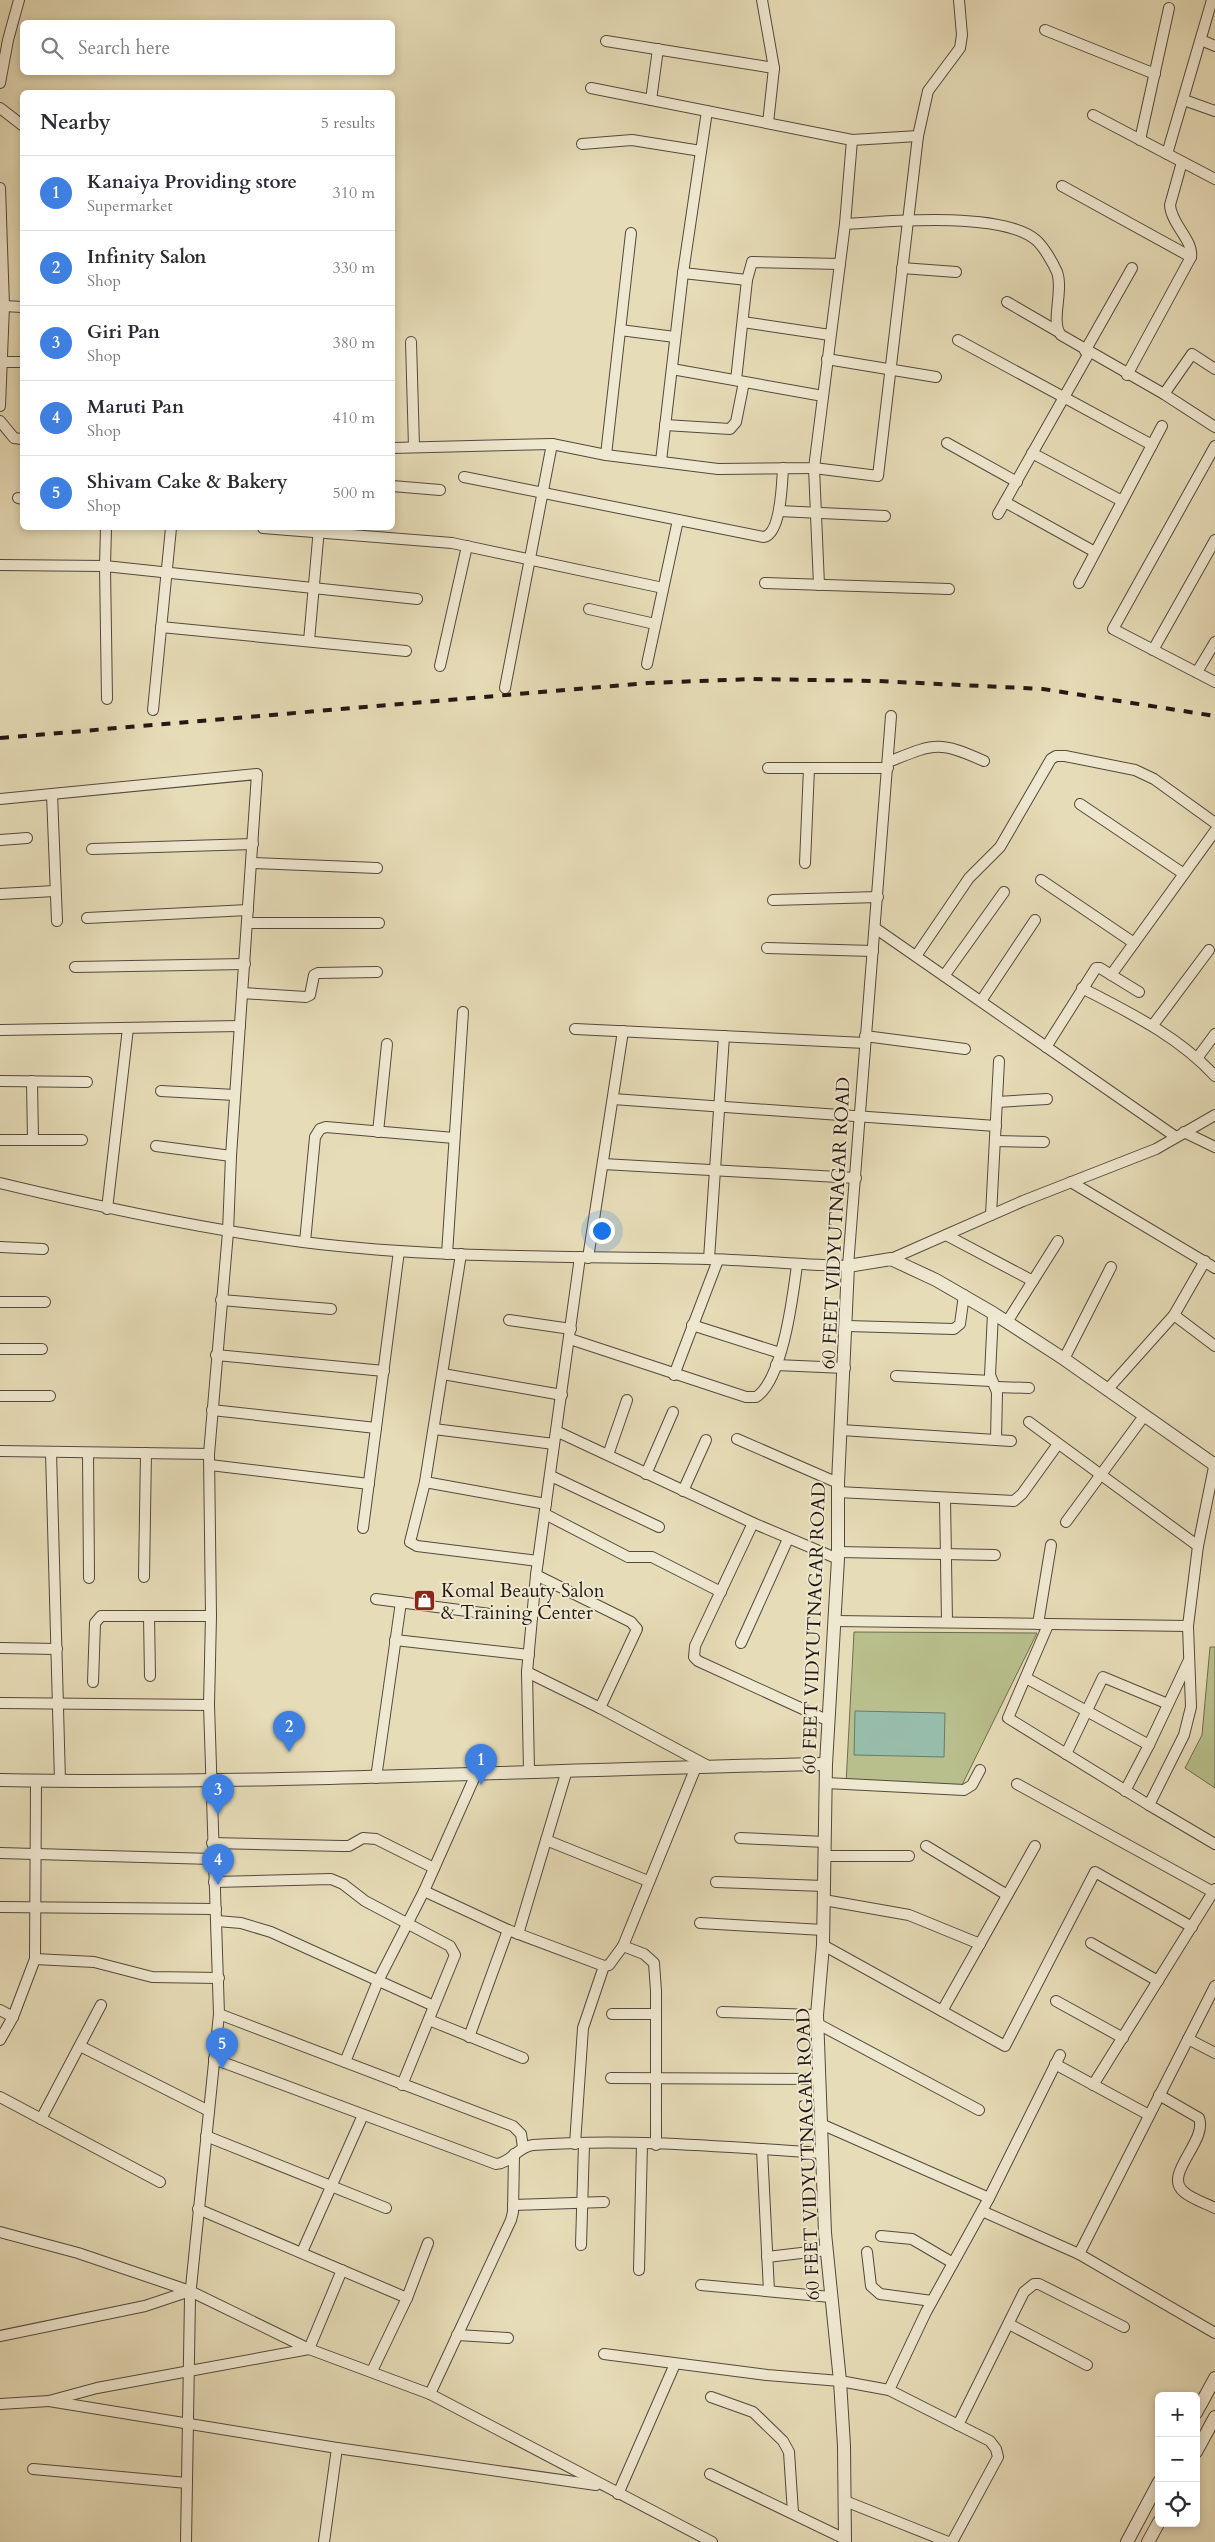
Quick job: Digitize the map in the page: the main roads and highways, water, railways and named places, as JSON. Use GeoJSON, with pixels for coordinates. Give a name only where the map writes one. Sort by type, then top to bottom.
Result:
{"type":"FeatureCollection","features":[{"type":"Feature","properties":{"kind":"railway"},"geometry":{"type":"LineString","coordinates":[[0,738],[648,683],[752,679],[878,681],[1043,689],[1215,716]]}},
{"type":"Feature","properties":{"kind":"place","name":"Komal Beauty Salon & Training Center"},"geometry":{"type":"Point","coordinates":[425,1601]}},
{"type":"Feature","properties":{"kind":"place","name":"Infinity Salon"},"geometry":{"type":"Point","coordinates":[289,1752]}},
{"type":"Feature","properties":{"kind":"place","name":"Kanaiya Providing store"},"geometry":{"type":"Point","coordinates":[481,1785]}},
{"type":"Feature","properties":{"kind":"place","name":"Giri Pan"},"geometry":{"type":"Point","coordinates":[218,1815]}},
{"type":"Feature","properties":{"kind":"place","name":"Maruti Pan"},"geometry":{"type":"Point","coordinates":[218,1885]}},
{"type":"Feature","properties":{"kind":"place","name":"Shivam Cake & Bakery"},"geometry":{"type":"Point","coordinates":[222,2069]}}]}
